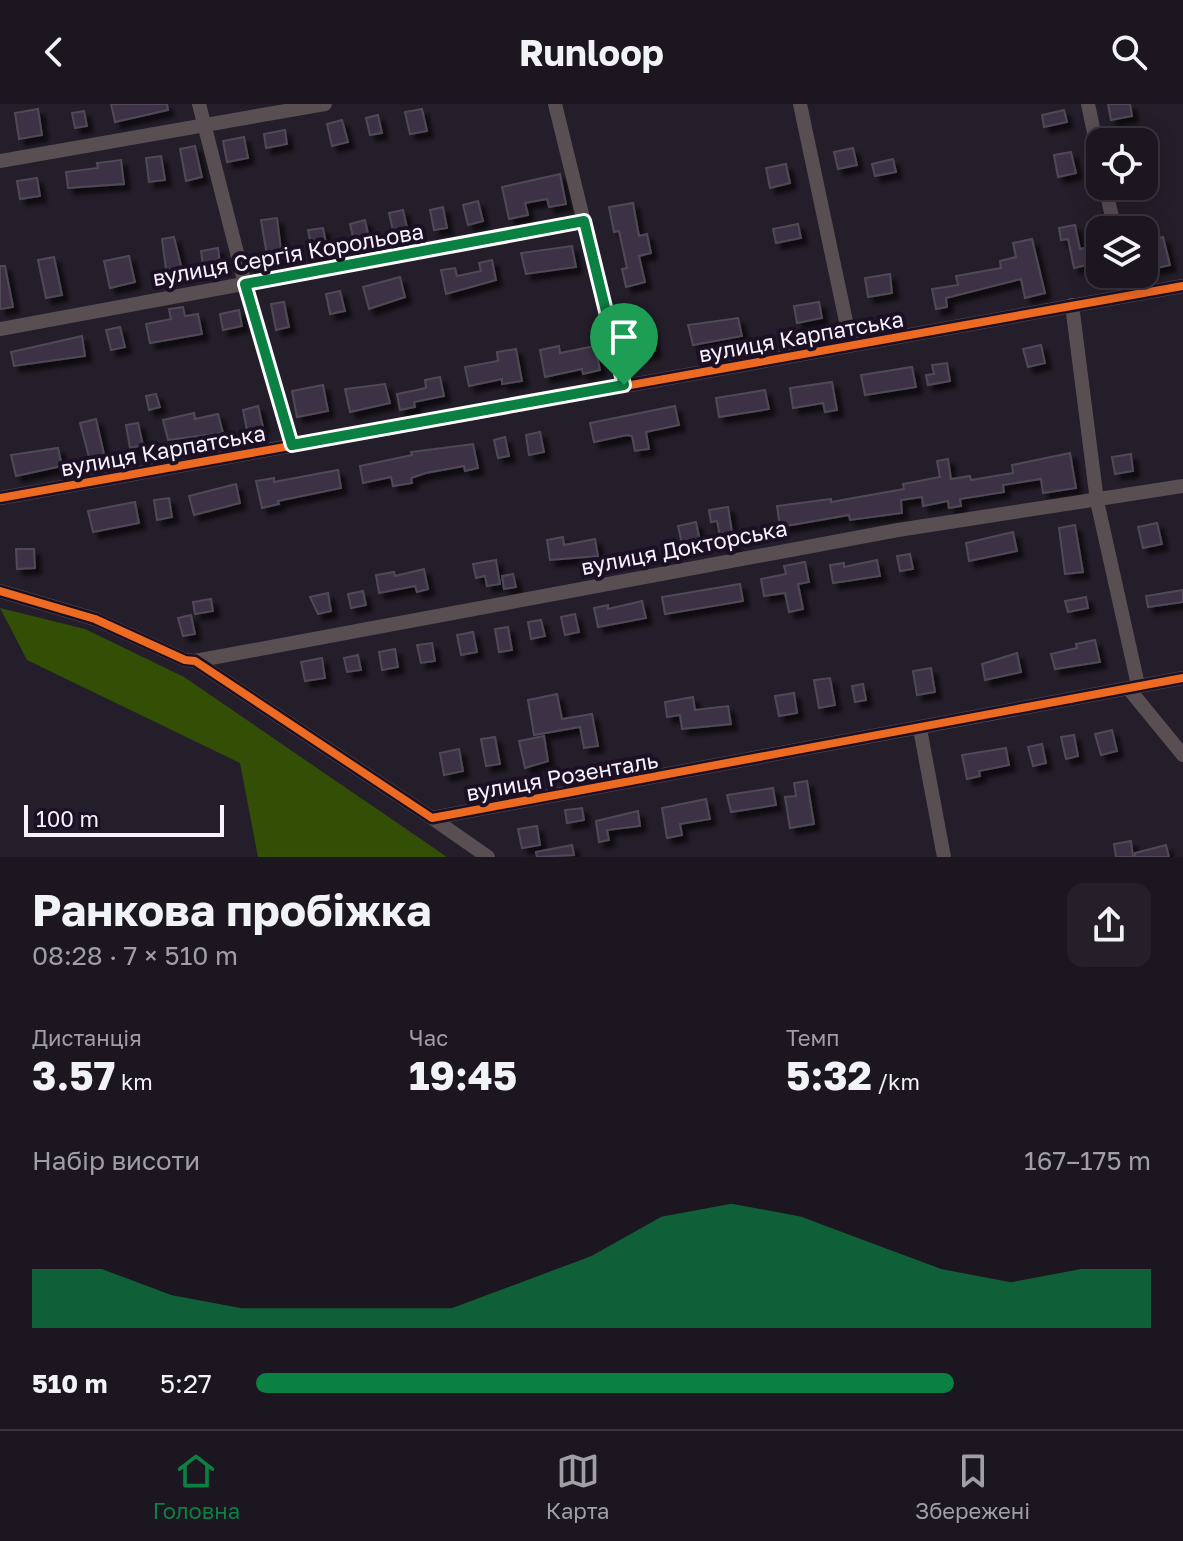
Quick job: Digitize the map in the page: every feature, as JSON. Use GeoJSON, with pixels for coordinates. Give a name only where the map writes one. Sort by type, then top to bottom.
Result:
{"type":"FeatureCollection","features":[{"type":"Feature","properties":{"kind":"street"},"geometry":{"type":"LineString","coordinates":[[199,104],[245,284],[292,445]]}},
{"type":"Feature","properties":{"kind":"street"},"geometry":{"type":"LineString","coordinates":[[0,161],[325,104]]}},
{"type":"Feature","properties":{"kind":"street"},"geometry":{"type":"LineString","coordinates":[[555,104],[624,385]]}},
{"type":"Feature","properties":{"kind":"street"},"geometry":{"type":"LineString","coordinates":[[800,104],[851,345]]}},
{"type":"Feature","properties":{"kind":"street"},"geometry":{"type":"LineString","coordinates":[[1088,104],[1093,128]]}},
{"type":"Feature","properties":{"kind":"street","name":"вулиця Сергія Корольова"},"geometry":{"type":"LineString","coordinates":[[0,329],[584,221]]}},
{"type":"Feature","properties":{"kind":"street","name":"вулиця Карпатська"},"geometry":{"type":"LineString","coordinates":[[0,498],[624,385],[964,328],[1130,293],[1183,286]]}},
{"type":"Feature","properties":{"kind":"street"},"geometry":{"type":"LineString","coordinates":[[1129,288],[1130,293]]}},
{"type":"Feature","properties":{"kind":"street"},"geometry":{"type":"LineString","coordinates":[[1072,305],[1097,501],[1133,686],[1183,755]]}},
{"type":"Feature","properties":{"kind":"street","name":"вулиця Докторська"},"geometry":{"type":"LineString","coordinates":[[195,661],[898,530],[1183,486]]}},
{"type":"Feature","properties":{"kind":"street"},"geometry":{"type":"LineString","coordinates":[[0,591],[95,619],[185,660],[195,661],[488,857]]}},
{"type":"Feature","properties":{"kind":"street","name":"вулиця Розенталь"},"geometry":{"type":"LineString","coordinates":[[432,818],[1183,678]]}},
{"type":"Feature","properties":{"kind":"street"},"geometry":{"type":"LineString","coordinates":[[920,729],[944,857]]}},
{"type":"Feature","properties":{"kind":"green space"},"geometry":{"type":"Polygon","coordinates":[[[0,608],[85,629],[184,677],[447,857],[258,857],[240,763],[27,660],[0,608]]]}},
{"type":"Feature","properties":{"kind":"building"},"geometry":{"type":"Polygon","coordinates":[[[111,104],[167,104],[168,110],[115,122],[111,104]]]}},
{"type":"Feature","properties":{"kind":"building"},"geometry":{"type":"Polygon","coordinates":[[[1108,104],[1130,104],[1132,116],[1111,120],[1108,104]]]}},
{"type":"Feature","properties":{"kind":"building"},"geometry":{"type":"Polygon","coordinates":[[[38,109],[42,135],[19,139],[15,113],[38,109]]]}},
{"type":"Feature","properties":{"kind":"building"},"geometry":{"type":"Polygon","coordinates":[[[422,109],[427,131],[410,134],[405,112],[422,109]]]}},
{"type":"Feature","properties":{"kind":"building"},"geometry":{"type":"Polygon","coordinates":[[[1064,110],[1067,122],[1044,127],[1042,115],[1064,110]]]}},
{"type":"Feature","properties":{"kind":"building"},"geometry":{"type":"Polygon","coordinates":[[[84,111],[87,126],[75,128],[72,113],[84,111]]]}},
{"type":"Feature","properties":{"kind":"building"},"geometry":{"type":"Polygon","coordinates":[[[378,115],[382,133],[370,135],[366,118],[378,115]]]}},
{"type":"Feature","properties":{"kind":"building"},"geometry":{"type":"Polygon","coordinates":[[[342,120],[348,142],[332,146],[327,124],[342,120]]]}},
{"type":"Feature","properties":{"kind":"building"},"geometry":{"type":"Polygon","coordinates":[[[285,130],[287,144],[266,148],[264,134],[285,130]]]}},
{"type":"Feature","properties":{"kind":"building"},"geometry":{"type":"Polygon","coordinates":[[[244,137],[248,158],[227,162],[223,141],[244,137]]]}},
{"type":"Feature","properties":{"kind":"building"},"geometry":{"type":"Polygon","coordinates":[[[195,146],[202,177],[186,181],[180,149],[195,146]]]}},
{"type":"Feature","properties":{"kind":"building"},"geometry":{"type":"Polygon","coordinates":[[[853,148],[857,165],[838,169],[834,152],[853,148]]]}},
{"type":"Feature","properties":{"kind":"building"},"geometry":{"type":"Polygon","coordinates":[[[1071,152],[1076,173],[1058,177],[1054,155],[1071,152]]]}},
{"type":"Feature","properties":{"kind":"building"},"geometry":{"type":"Polygon","coordinates":[[[161,156],[165,180],[149,182],[146,158],[161,156]]]}},
{"type":"Feature","properties":{"kind":"building"},"geometry":{"type":"Polygon","coordinates":[[[893,159],[896,172],[875,176],[872,164],[893,159]]]}},
{"type":"Feature","properties":{"kind":"building"},"geometry":{"type":"Polygon","coordinates":[[[121,160],[124,184],[68,188],[66,172],[98,168],[97,163],[121,160]]]}},
{"type":"Feature","properties":{"kind":"building"},"geometry":{"type":"Polygon","coordinates":[[[786,164],[790,183],[770,188],[766,168],[786,164]]]}},
{"type":"Feature","properties":{"kind":"building"},"geometry":{"type":"Polygon","coordinates":[[[560,174],[566,204],[549,207],[547,199],[525,203],[528,215],[509,219],[502,187],[560,174]]]}},
{"type":"Feature","properties":{"kind":"building"},"geometry":{"type":"Polygon","coordinates":[[[37,178],[40,196],[20,199],[17,181],[37,178]]]}},
{"type":"Feature","properties":{"kind":"building"},"geometry":{"type":"Polygon","coordinates":[[[478,201],[483,221],[468,225],[463,205],[478,201]]]}},
{"type":"Feature","properties":{"kind":"building"},"geometry":{"type":"Polygon","coordinates":[[[633,203],[639,236],[647,234],[651,253],[639,256],[645,282],[626,287],[622,269],[627,268],[619,231],[614,232],[609,207],[633,203]]]}},
{"type":"Feature","properties":{"kind":"building"},"geometry":{"type":"Polygon","coordinates":[[[443,207],[447,228],[434,230],[430,210],[443,207]]]}},
{"type":"Feature","properties":{"kind":"building"},"geometry":{"type":"Polygon","coordinates":[[[403,210],[408,232],[394,235],[389,213],[403,210]]]}},
{"type":"Feature","properties":{"kind":"building"},"geometry":{"type":"Polygon","coordinates":[[[277,218],[282,258],[268,261],[261,220],[277,218]]]}},
{"type":"Feature","properties":{"kind":"building"},"geometry":{"type":"Polygon","coordinates":[[[365,220],[370,242],[355,246],[350,224],[365,220]]]}},
{"type":"Feature","properties":{"kind":"building"},"geometry":{"type":"Polygon","coordinates":[[[798,224],[801,238],[776,243],[773,229],[798,224]]]}},
{"type":"Feature","properties":{"kind":"building"},"geometry":{"type":"Polygon","coordinates":[[[1075,225],[1080,249],[1086,248],[1086,265],[1074,268],[1068,239],[1061,240],[1059,228],[1075,225]]]}},
{"type":"Feature","properties":{"kind":"building"},"geometry":{"type":"Polygon","coordinates":[[[323,228],[328,253],[313,255],[308,230],[323,228]]]}},
{"type":"Feature","properties":{"kind":"building"},"geometry":{"type":"Polygon","coordinates":[[[174,237],[183,274],[167,277],[162,239],[174,237]]]}},
{"type":"Feature","properties":{"kind":"building"},"geometry":{"type":"Polygon","coordinates":[[[1163,237],[1170,265],[1158,268],[1158,238],[1163,237]]]}},
{"type":"Feature","properties":{"kind":"building"},"geometry":{"type":"Polygon","coordinates":[[[1032,239],[1045,293],[1025,298],[1021,279],[946,298],[947,307],[936,309],[932,289],[958,285],[956,276],[1001,268],[1000,261],[1016,257],[1013,243],[1032,239]]]}},
{"type":"Feature","properties":{"kind":"building"},"geometry":{"type":"Polygon","coordinates":[[[572,246],[576,267],[526,274],[521,253],[572,246]]]}},
{"type":"Feature","properties":{"kind":"building"},"geometry":{"type":"Polygon","coordinates":[[[218,248],[220,264],[203,266],[201,251],[218,248]]]}},
{"type":"Feature","properties":{"kind":"building"},"geometry":{"type":"Polygon","coordinates":[[[129,256],[135,282],[110,288],[104,261],[129,256]]]}},
{"type":"Feature","properties":{"kind":"building"},"geometry":{"type":"Polygon","coordinates":[[[54,257],[62,295],[46,298],[38,260],[54,257]]]}},
{"type":"Feature","properties":{"kind":"building"},"geometry":{"type":"Polygon","coordinates":[[[492,260],[496,280],[446,294],[441,270],[455,268],[457,276],[481,271],[479,263],[492,260]]]}},
{"type":"Feature","properties":{"kind":"building"},"geometry":{"type":"Polygon","coordinates":[[[0,266],[5,266],[13,307],[0,309],[0,266]]]}},
{"type":"Feature","properties":{"kind":"building"},"geometry":{"type":"Polygon","coordinates":[[[890,274],[892,293],[868,297],[865,278],[890,274]]]}},
{"type":"Feature","properties":{"kind":"building"},"geometry":{"type":"Polygon","coordinates":[[[400,277],[405,297],[369,309],[363,287],[400,277]]]}},
{"type":"Feature","properties":{"kind":"building"},"geometry":{"type":"Polygon","coordinates":[[[340,291],[345,311],[330,314],[326,294],[340,291]]]}},
{"type":"Feature","properties":{"kind":"building"},"geometry":{"type":"Polygon","coordinates":[[[284,302],[289,327],[276,330],[271,304],[284,302]]]}},
{"type":"Feature","properties":{"kind":"building"},"geometry":{"type":"Polygon","coordinates":[[[819,302],[822,318],[797,323],[794,306],[819,302]]]}},
{"type":"Feature","properties":{"kind":"building"},"geometry":{"type":"Polygon","coordinates":[[[183,307],[185,316],[198,314],[202,334],[150,343],[146,324],[171,319],[169,309],[183,307]]]}},
{"type":"Feature","properties":{"kind":"building"},"geometry":{"type":"Polygon","coordinates":[[[239,310],[242,326],[223,330],[220,314],[239,310]]]}},
{"type":"Feature","properties":{"kind":"building"},"geometry":{"type":"Polygon","coordinates":[[[738,318],[742,336],[693,345],[688,325],[738,318]]]}},
{"type":"Feature","properties":{"kind":"building"},"geometry":{"type":"Polygon","coordinates":[[[120,327],[125,347],[111,350],[106,330],[120,327]]]}},
{"type":"Feature","properties":{"kind":"building"},"geometry":{"type":"Polygon","coordinates":[[[651,329],[655,351],[642,354],[637,332],[651,329]]]}},
{"type":"Feature","properties":{"kind":"building"},"geometry":{"type":"Polygon","coordinates":[[[82,336],[85,356],[14,366],[11,352],[82,336]]]}},
{"type":"Feature","properties":{"kind":"building"},"geometry":{"type":"Polygon","coordinates":[[[1041,345],[1045,363],[1028,367],[1023,349],[1041,345]]]}},
{"type":"Feature","properties":{"kind":"building"},"geometry":{"type":"Polygon","coordinates":[[[559,346],[560,353],[595,346],[600,370],[583,374],[582,369],[545,377],[540,350],[559,346]]]}},
{"type":"Feature","properties":{"kind":"building"},"geometry":{"type":"Polygon","coordinates":[[[516,349],[522,381],[502,384],[502,379],[469,386],[465,367],[498,361],[497,352],[516,349]]]}},
{"type":"Feature","properties":{"kind":"building"},"geometry":{"type":"Polygon","coordinates":[[[947,363],[950,381],[928,385],[926,375],[934,374],[932,365],[947,363]]]}},
{"type":"Feature","properties":{"kind":"building"},"geometry":{"type":"Polygon","coordinates":[[[912,367],[916,387],[865,395],[861,375],[912,367]]]}},
{"type":"Feature","properties":{"kind":"building"},"geometry":{"type":"Polygon","coordinates":[[[440,377],[444,396],[414,402],[415,407],[400,410],[397,394],[426,388],[425,380],[440,377]]]}},
{"type":"Feature","properties":{"kind":"building"},"geometry":{"type":"Polygon","coordinates":[[[832,382],[837,410],[825,412],[823,403],[793,408],[790,388],[832,382]]]}},
{"type":"Feature","properties":{"kind":"building"},"geometry":{"type":"Polygon","coordinates":[[[385,384],[390,403],[350,412],[345,389],[385,384]]]}},
{"type":"Feature","properties":{"kind":"building"},"geometry":{"type":"Polygon","coordinates":[[[323,385],[328,411],[297,417],[292,391],[323,385]]]}},
{"type":"Feature","properties":{"kind":"building"},"geometry":{"type":"Polygon","coordinates":[[[765,390],[769,409],[719,417],[716,398],[765,390]]]}},
{"type":"Feature","properties":{"kind":"building"},"geometry":{"type":"Polygon","coordinates":[[[156,394],[160,407],[149,410],[146,396],[156,394]]]}},
{"type":"Feature","properties":{"kind":"building"},"geometry":{"type":"Polygon","coordinates":[[[258,406],[263,427],[247,430],[243,410],[258,406]]]}},
{"type":"Feature","properties":{"kind":"building"},"geometry":{"type":"Polygon","coordinates":[[[675,406],[679,425],[646,432],[649,449],[635,451],[632,436],[627,435],[594,442],[590,423],[675,406]]]}},
{"type":"Feature","properties":{"kind":"building"},"geometry":{"type":"Polygon","coordinates":[[[194,413],[195,419],[218,414],[223,433],[168,440],[163,420],[194,413]]]}},
{"type":"Feature","properties":{"kind":"building"},"geometry":{"type":"Polygon","coordinates":[[[96,419],[104,454],[89,457],[80,423],[96,419]]]}},
{"type":"Feature","properties":{"kind":"building"},"geometry":{"type":"Polygon","coordinates":[[[138,423],[143,445],[130,448],[126,425],[138,423]]]}},
{"type":"Feature","properties":{"kind":"building"},"geometry":{"type":"Polygon","coordinates":[[[540,432],[544,452],[529,455],[526,435],[540,432]]]}},
{"type":"Feature","properties":{"kind":"building"},"geometry":{"type":"Polygon","coordinates":[[[505,437],[509,456],[498,458],[494,440],[505,437]]]}},
{"type":"Feature","properties":{"kind":"building"},"geometry":{"type":"Polygon","coordinates":[[[473,444],[478,468],[465,471],[464,466],[426,473],[411,478],[412,483],[393,486],[391,477],[363,483],[360,466],[412,455],[411,452],[473,444]]]}},
{"type":"Feature","properties":{"kind":"building"},"geometry":{"type":"Polygon","coordinates":[[[58,448],[62,466],[16,476],[11,455],[58,448]]]}},
{"type":"Feature","properties":{"kind":"building"},"geometry":{"type":"Polygon","coordinates":[[[1070,453],[1076,488],[1043,493],[1041,479],[1003,485],[1004,492],[960,499],[961,506],[949,508],[948,501],[923,506],[922,497],[901,500],[902,513],[850,520],[849,515],[780,527],[777,506],[831,499],[831,502],[904,489],[903,484],[940,477],[937,461],[948,459],[951,479],[970,476],[971,480],[1013,473],[1012,465],[1070,453]]]}},
{"type":"Feature","properties":{"kind":"building"},"geometry":{"type":"Polygon","coordinates":[[[1131,454],[1133,471],[1115,474],[1112,457],[1131,454]]]}},
{"type":"Feature","properties":{"kind":"building"},"geometry":{"type":"Polygon","coordinates":[[[338,470],[341,488],[278,501],[279,504],[262,508],[256,481],[274,478],[274,482],[338,470]]]}},
{"type":"Feature","properties":{"kind":"building"},"geometry":{"type":"Polygon","coordinates":[[[236,484],[240,503],[194,515],[189,496],[236,484]]]}},
{"type":"Feature","properties":{"kind":"building"},"geometry":{"type":"Polygon","coordinates":[[[169,498],[172,517],[157,520],[154,500],[169,498]]]}},
{"type":"Feature","properties":{"kind":"building"},"geometry":{"type":"Polygon","coordinates":[[[135,502],[139,523],[93,532],[88,511],[135,502]]]}},
{"type":"Feature","properties":{"kind":"building"},"geometry":{"type":"Polygon","coordinates":[[[728,507],[734,545],[722,547],[717,521],[711,522],[709,510],[728,507]]]}},
{"type":"Feature","properties":{"kind":"building"},"geometry":{"type":"Polygon","coordinates":[[[696,522],[700,541],[682,544],[678,526],[696,522]]]}},
{"type":"Feature","properties":{"kind":"building"},"geometry":{"type":"Polygon","coordinates":[[[1157,523],[1162,544],[1143,548],[1138,527],[1157,523]]]}},
{"type":"Feature","properties":{"kind":"building"},"geometry":{"type":"Polygon","coordinates":[[[1075,525],[1083,572],[1065,574],[1059,528],[1075,525]]]}},
{"type":"Feature","properties":{"kind":"building"},"geometry":{"type":"Polygon","coordinates":[[[1013,532],[1017,551],[969,561],[966,543],[1013,532]]]}},
{"type":"Feature","properties":{"kind":"building"},"geometry":{"type":"Polygon","coordinates":[[[563,537],[564,545],[595,539],[598,556],[550,560],[547,540],[563,537]]]}},
{"type":"Feature","properties":{"kind":"building"},"geometry":{"type":"Polygon","coordinates":[[[16,549],[34,549],[35,568],[17,569],[16,549]]]}},
{"type":"Feature","properties":{"kind":"building"},"geometry":{"type":"Polygon","coordinates":[[[910,554],[913,569],[900,571],[897,556],[910,554]]]}},
{"type":"Feature","properties":{"kind":"building"},"geometry":{"type":"Polygon","coordinates":[[[496,560],[500,584],[487,586],[485,576],[476,578],[473,564],[496,560]]]}},
{"type":"Feature","properties":{"kind":"building"},"geometry":{"type":"Polygon","coordinates":[[[877,560],[880,576],[833,583],[830,565],[844,563],[844,567],[877,560]]]}},
{"type":"Feature","properties":{"kind":"building"},"geometry":{"type":"Polygon","coordinates":[[[805,562],[809,582],[798,584],[803,609],[789,612],[785,593],[764,596],[761,579],[786,574],[784,566],[805,562]]]}},
{"type":"Feature","properties":{"kind":"building"},"geometry":{"type":"Polygon","coordinates":[[[424,569],[428,589],[417,592],[415,586],[379,593],[376,575],[394,572],[395,576],[424,569]]]}},
{"type":"Feature","properties":{"kind":"building"},"geometry":{"type":"Polygon","coordinates":[[[513,574],[516,587],[504,589],[502,576],[513,574]]]}},
{"type":"Feature","properties":{"kind":"building"},"geometry":{"type":"Polygon","coordinates":[[[740,584],[743,601],[665,614],[662,597],[740,584]]]}},
{"type":"Feature","properties":{"kind":"building"},"geometry":{"type":"Polygon","coordinates":[[[1183,590],[1183,602],[1148,607],[1146,596],[1183,590]]]}},
{"type":"Feature","properties":{"kind":"building"},"geometry":{"type":"Polygon","coordinates":[[[363,591],[366,605],[351,608],[348,594],[363,591]]]}},
{"type":"Feature","properties":{"kind":"building"},"geometry":{"type":"Polygon","coordinates":[[[328,593],[331,611],[318,614],[310,597],[328,593]]]}},
{"type":"Feature","properties":{"kind":"building"},"geometry":{"type":"Polygon","coordinates":[[[1086,597],[1088,608],[1068,612],[1065,601],[1086,597]]]}},
{"type":"Feature","properties":{"kind":"building"},"geometry":{"type":"Polygon","coordinates":[[[211,599],[213,611],[195,614],[193,602],[211,599]]]}},
{"type":"Feature","properties":{"kind":"building"},"geometry":{"type":"Polygon","coordinates":[[[642,601],[646,618],[598,627],[594,608],[608,605],[608,609],[642,601]]]}},
{"type":"Feature","properties":{"kind":"building"},"geometry":{"type":"Polygon","coordinates":[[[575,614],[579,632],[565,635],[561,617],[575,614]]]}},
{"type":"Feature","properties":{"kind":"building"},"geometry":{"type":"Polygon","coordinates":[[[191,615],[195,634],[183,636],[178,618],[191,615]]]}},
{"type":"Feature","properties":{"kind":"building"},"geometry":{"type":"Polygon","coordinates":[[[541,620],[545,636],[531,639],[528,622],[541,620]]]}},
{"type":"Feature","properties":{"kind":"building"},"geometry":{"type":"Polygon","coordinates":[[[508,627],[512,650],[499,652],[495,629],[508,627]]]}},
{"type":"Feature","properties":{"kind":"building"},"geometry":{"type":"Polygon","coordinates":[[[473,632],[477,652],[461,655],[457,635],[473,632]]]}},
{"type":"Feature","properties":{"kind":"building"},"geometry":{"type":"Polygon","coordinates":[[[1095,640],[1100,662],[1055,669],[1051,654],[1095,640]]]}},
{"type":"Feature","properties":{"kind":"building"},"geometry":{"type":"Polygon","coordinates":[[[432,643],[435,661],[421,663],[417,645],[432,643]]]}},
{"type":"Feature","properties":{"kind":"building"},"geometry":{"type":"Polygon","coordinates":[[[395,649],[398,667],[382,670],[379,652],[395,649]]]}},
{"type":"Feature","properties":{"kind":"building"},"geometry":{"type":"Polygon","coordinates":[[[1017,653],[1021,672],[985,680],[982,664],[1017,653]]]}},
{"type":"Feature","properties":{"kind":"building"},"geometry":{"type":"Polygon","coordinates":[[[358,655],[361,670],[347,672],[344,658],[358,655]]]}},
{"type":"Feature","properties":{"kind":"building"},"geometry":{"type":"Polygon","coordinates":[[[322,658],[325,678],[305,681],[301,662],[322,658]]]}},
{"type":"Feature","properties":{"kind":"building"},"geometry":{"type":"Polygon","coordinates":[[[931,668],[935,692],[917,695],[913,671],[931,668]]]}},
{"type":"Feature","properties":{"kind":"building"},"geometry":{"type":"Polygon","coordinates":[[[830,678],[835,705],[819,708],[814,680],[830,678]]]}},
{"type":"Feature","properties":{"kind":"building"},"geometry":{"type":"Polygon","coordinates":[[[863,684],[866,700],[855,702],[852,686],[863,684]]]}},
{"type":"Feature","properties":{"kind":"building"},"geometry":{"type":"Polygon","coordinates":[[[794,693],[797,713],[779,716],[775,696],[794,693]]]}},
{"type":"Feature","properties":{"kind":"building"},"geometry":{"type":"Polygon","coordinates":[[[557,694],[562,719],[592,714],[598,746],[584,748],[580,727],[534,735],[528,700],[557,694]]]}},
{"type":"Feature","properties":{"kind":"building"},"geometry":{"type":"Polygon","coordinates":[[[693,697],[695,710],[728,706],[731,724],[682,729],[680,715],[667,717],[665,702],[693,697]]]}},
{"type":"Feature","properties":{"kind":"building"},"geometry":{"type":"Polygon","coordinates":[[[1112,730],[1117,751],[1101,755],[1095,734],[1112,730]]]}},
{"type":"Feature","properties":{"kind":"building"},"geometry":{"type":"Polygon","coordinates":[[[1074,735],[1078,756],[1066,759],[1061,737],[1074,735]]]}},
{"type":"Feature","properties":{"kind":"building"},"geometry":{"type":"Polygon","coordinates":[[[544,736],[548,761],[525,768],[519,741],[544,736]]]}},
{"type":"Feature","properties":{"kind":"building"},"geometry":{"type":"Polygon","coordinates":[[[495,737],[500,764],[486,766],[481,739],[495,737]]]}},
{"type":"Feature","properties":{"kind":"building"},"geometry":{"type":"Polygon","coordinates":[[[1042,744],[1046,763],[1033,766],[1028,747],[1042,744]]]}},
{"type":"Feature","properties":{"kind":"building"},"geometry":{"type":"Polygon","coordinates":[[[1006,748],[1009,765],[979,771],[980,776],[967,779],[962,755],[1006,748]]]}},
{"type":"Feature","properties":{"kind":"building"},"geometry":{"type":"Polygon","coordinates":[[[459,749],[463,771],[444,775],[440,753],[459,749]]]}},
{"type":"Feature","properties":{"kind":"building"},"geometry":{"type":"Polygon","coordinates":[[[807,781],[814,824],[790,828],[785,797],[796,796],[794,783],[807,781]]]}},
{"type":"Feature","properties":{"kind":"building"},"geometry":{"type":"Polygon","coordinates":[[[773,788],[776,805],[731,812],[727,795],[773,788]]]}},
{"type":"Feature","properties":{"kind":"building"},"geometry":{"type":"Polygon","coordinates":[[[706,799],[710,819],[680,824],[682,835],[667,838],[662,808],[706,799]]]}},
{"type":"Feature","properties":{"kind":"building"},"geometry":{"type":"Polygon","coordinates":[[[582,808],[584,820],[567,823],[565,810],[582,808]]]}},
{"type":"Feature","properties":{"kind":"building"},"geometry":{"type":"Polygon","coordinates":[[[638,811],[640,826],[607,830],[609,840],[599,842],[596,821],[638,811]]]}},
{"type":"Feature","properties":{"kind":"building"},"geometry":{"type":"Polygon","coordinates":[[[537,826],[540,845],[522,848],[518,829],[537,826]]]}},
{"type":"Feature","properties":{"kind":"building"},"geometry":{"type":"Polygon","coordinates":[[[1131,841],[1133,857],[1116,857],[1114,844],[1131,841]]]}},
{"type":"Feature","properties":{"kind":"building"},"geometry":{"type":"Polygon","coordinates":[[[572,845],[574,855],[537,857],[536,852],[572,845]]]}},
{"type":"Feature","properties":{"kind":"building"},"geometry":{"type":"Polygon","coordinates":[[[1166,845],[1169,857],[1135,857],[1135,853],[1166,845]]]}},
{"type":"Feature","properties":{"kind":"cycle path"},"geometry":{"type":"LineString","coordinates":[[0,498],[1183,286]]}},
{"type":"Feature","properties":{"kind":"cycle path"},"geometry":{"type":"LineString","coordinates":[[0,591],[95,619],[185,660],[195,661],[432,818],[1183,678]]}},
{"type":"Feature","properties":{"kind":"route"},"geometry":{"type":"LineString","coordinates":[[584,221],[624,385],[292,445],[245,284],[584,221]]}}]}
